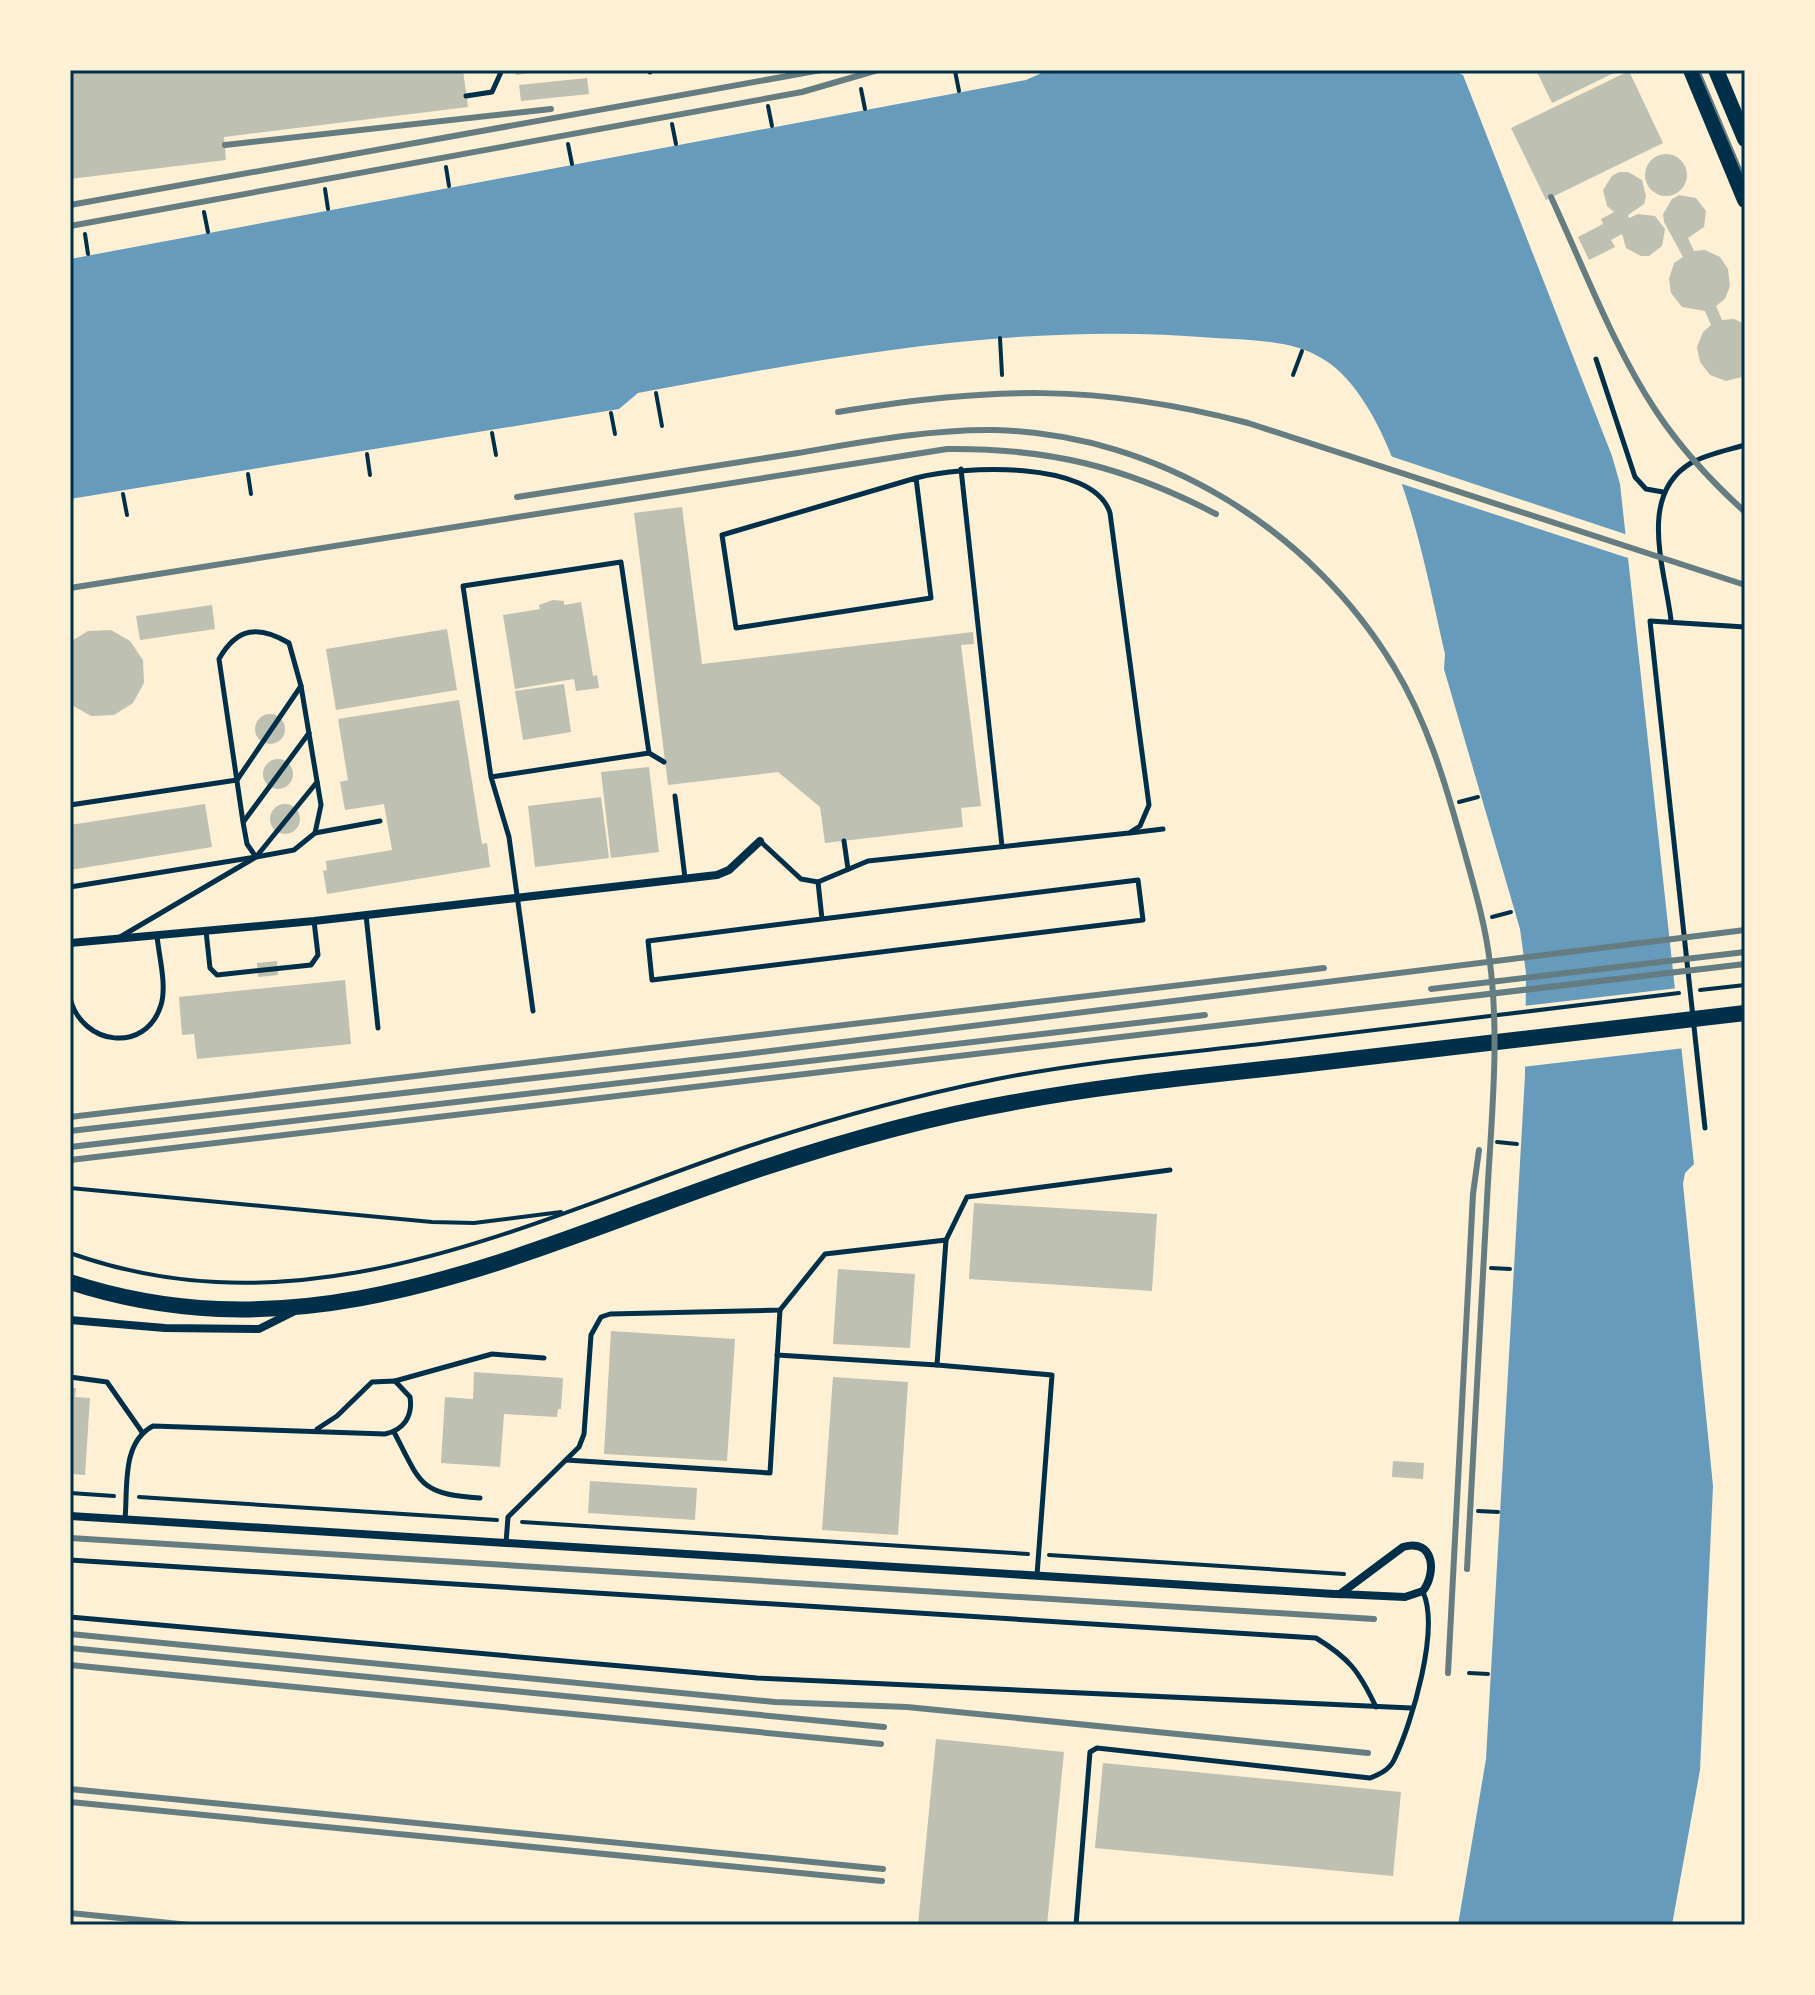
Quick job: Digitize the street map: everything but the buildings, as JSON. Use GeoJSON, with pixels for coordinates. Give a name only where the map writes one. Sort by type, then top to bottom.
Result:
{"type":"FeatureCollection","features":[{"type":"Feature","properties":{"kind":"main road"},"geometry":{"type":"LineString","coordinates":[[1691,70],[1745,200]]}},
{"type":"Feature","properties":{"kind":"main road"},"geometry":{"type":"LineString","coordinates":[[1716,70],[1745,139]]}},
{"type":"Feature","properties":{"kind":"main road"},"geometry":{"type":"LineString","coordinates":[[70,1282],[182,1307],[236,1310],[302,1308],[371,1298],[512,1261],[758,1170],[929,1120],[1117,1086],[1745,1013]]}},
{"type":"Feature","properties":{"kind":"street"},"geometry":{"type":"LineString","coordinates":[[70,943],[314,921],[717,875],[729,870],[760,841]]}},
{"type":"Feature","properties":{"kind":"street"},"geometry":{"type":"LineString","coordinates":[[70,1320],[165,1328],[259,1329],[302,1308]]}},
{"type":"Feature","properties":{"kind":"street"},"geometry":{"type":"LineString","coordinates":[[70,1516],[506,1544],[1340,1594],[1405,1597],[1423,1591],[1433,1574],[1432,1564],[1422,1548],[1412,1545],[1395,1551],[1340,1594]]}},
{"type":"Feature","properties":{"kind":"lane"},"geometry":{"type":"LineString","coordinates":[[466,96],[492,92],[502,70]]}},
{"type":"Feature","properties":{"kind":"lane"},"geometry":{"type":"LineString","coordinates":[[1596,359],[1635,477],[1646,489],[1663,492]]}},
{"type":"Feature","properties":{"kind":"lane"},"geometry":{"type":"LineString","coordinates":[[1671,620],[1657,514],[1663,492],[1677,473],[1694,461],[1745,445]]}},
{"type":"Feature","properties":{"kind":"lane"},"geometry":{"type":"LineString","coordinates":[[961,469],[1002,846]]}},
{"type":"Feature","properties":{"kind":"lane"},"geometry":{"type":"LineString","coordinates":[[916,478],[931,598],[736,628],[722,535],[916,478],[961,469],[1059,477],[1083,483],[1106,500],[1149,805],[1140,826],[1129,833]]}},
{"type":"Feature","properties":{"kind":"lane"},"geometry":{"type":"LineString","coordinates":[[533,1011],[509,837],[491,777],[463,586],[621,562],[649,753]]}},
{"type":"Feature","properties":{"kind":"lane"},"geometry":{"type":"LineString","coordinates":[[1705,1128],[1650,621],[1745,627]]}},
{"type":"Feature","properties":{"kind":"lane"},"geometry":{"type":"LineString","coordinates":[[256,857],[247,844],[219,659],[230,639],[248,632],[270,632],[289,643],[301,686],[321,805],[315,833]]}},
{"type":"Feature","properties":{"kind":"lane"},"geometry":{"type":"LineString","coordinates":[[70,805],[237,780],[301,686]]}},
{"type":"Feature","properties":{"kind":"lane"},"geometry":{"type":"LineString","coordinates":[[243,822],[309,732]]}},
{"type":"Feature","properties":{"kind":"lane"},"geometry":{"type":"LineString","coordinates":[[491,777],[649,753],[664,762]]}},
{"type":"Feature","properties":{"kind":"lane"},"geometry":{"type":"LineString","coordinates":[[116,939],[256,857],[317,781]]}},
{"type":"Feature","properties":{"kind":"lane"},"geometry":{"type":"LineString","coordinates":[[675,796],[685,879]]}},
{"type":"Feature","properties":{"kind":"lane"},"geometry":{"type":"LineString","coordinates":[[70,887],[294,850],[315,833],[380,821]]}},
{"type":"Feature","properties":{"kind":"lane"},"geometry":{"type":"LineString","coordinates":[[760,841],[801,879],[818,882],[868,861],[1163,829]]}},
{"type":"Feature","properties":{"kind":"lane"},"geometry":{"type":"LineString","coordinates":[[844,841],[848,869]]}},
{"type":"Feature","properties":{"kind":"lane"},"geometry":{"type":"LineString","coordinates":[[1138,880],[1143,920],[652,980],[648,941],[822,919],[1138,880]]}},
{"type":"Feature","properties":{"kind":"lane"},"geometry":{"type":"LineString","coordinates":[[818,882],[822,919]]}},
{"type":"Feature","properties":{"kind":"lane"},"geometry":{"type":"LineString","coordinates":[[366,915],[378,1028]]}},
{"type":"Feature","properties":{"kind":"lane"},"geometry":{"type":"LineString","coordinates":[[206,931],[210,968],[217,975],[311,965],[318,955],[314,921]]}},
{"type":"Feature","properties":{"kind":"lane"},"geometry":{"type":"LineString","coordinates":[[70,998],[81,1023],[96,1035],[114,1038],[145,1029],[157,1015],[162,997],[157,936]]}},
{"type":"Feature","properties":{"kind":"lane"},"geometry":{"type":"LineString","coordinates":[[937,1365],[946,1240],[967,1197],[1170,1170]]}},
{"type":"Feature","properties":{"kind":"lane"},"geometry":{"type":"LineString","coordinates":[[566,1460],[770,1473],[780,1310],[825,1254],[946,1240]]}},
{"type":"Feature","properties":{"kind":"lane"},"geometry":{"type":"LineString","coordinates":[[506,1544],[508,1521],[566,1460],[584,1434],[591,1335],[601,1317],[610,1314],[780,1310]]}},
{"type":"Feature","properties":{"kind":"lane"},"geometry":{"type":"LineString","coordinates":[[317,1429],[337,1416],[372,1382],[395,1381],[492,1354],[544,1358]]}},
{"type":"Feature","properties":{"kind":"lane"},"geometry":{"type":"LineString","coordinates":[[777,1355],[1052,1375],[1037,1575]]}},
{"type":"Feature","properties":{"kind":"lane"},"geometry":{"type":"LineString","coordinates":[[70,1377],[107,1382],[142,1432]]}},
{"type":"Feature","properties":{"kind":"lane"},"geometry":{"type":"LineString","coordinates":[[125,1520],[130,1453],[142,1432],[163,1424],[394,1432],[407,1419],[411,1408],[408,1393],[395,1381]]}},
{"type":"Feature","properties":{"kind":"lane"},"geometry":{"type":"LineString","coordinates":[[394,1432],[428,1489],[444,1495],[480,1498]]}},
{"type":"Feature","properties":{"kind":"lane"},"geometry":{"type":"LineString","coordinates":[[70,1560],[1316,1638],[1346,1656],[1363,1679],[1376,1707]]}},
{"type":"Feature","properties":{"kind":"lane"},"geometry":{"type":"LineString","coordinates":[[1076,1925],[1087,1760],[1097,1748],[1370,1778],[1382,1773],[1393,1762],[1411,1708],[1431,1620],[1423,1591]]}},
{"type":"Feature","properties":{"kind":"lane"},"geometry":{"type":"LineString","coordinates":[[70,1617],[757,1678],[1411,1708]]}},
{"type":"Feature","properties":{"kind":"path"},"geometry":{"type":"LineString","coordinates":[[955,71],[959,91]]}},
{"type":"Feature","properties":{"kind":"path"},"geometry":{"type":"LineString","coordinates":[[861,89],[865,109]]}},
{"type":"Feature","properties":{"kind":"path"},"geometry":{"type":"LineString","coordinates":[[768,106],[772,126]]}},
{"type":"Feature","properties":{"kind":"path"},"geometry":{"type":"LineString","coordinates":[[672,124],[676,144]]}},
{"type":"Feature","properties":{"kind":"path"},"geometry":{"type":"LineString","coordinates":[[568,144],[572,164]]}},
{"type":"Feature","properties":{"kind":"path"},"geometry":{"type":"LineString","coordinates":[[446,167],[449,186]]}},
{"type":"Feature","properties":{"kind":"path"},"geometry":{"type":"LineString","coordinates":[[325,189],[328,209]]}},
{"type":"Feature","properties":{"kind":"path"},"geometry":{"type":"LineString","coordinates":[[204,212],[208,232]]}},
{"type":"Feature","properties":{"kind":"path"},"geometry":{"type":"LineString","coordinates":[[85,234],[88,254]]}},
{"type":"Feature","properties":{"kind":"path"},"geometry":{"type":"LineString","coordinates":[[1000,338],[1002,375]]}},
{"type":"Feature","properties":{"kind":"path"},"geometry":{"type":"LineString","coordinates":[[1293,375],[1302,351]]}},
{"type":"Feature","properties":{"kind":"path"},"geometry":{"type":"LineString","coordinates":[[656,393],[662,426]]}},
{"type":"Feature","properties":{"kind":"path"},"geometry":{"type":"LineString","coordinates":[[611,413],[615,434]]}},
{"type":"Feature","properties":{"kind":"path"},"geometry":{"type":"LineString","coordinates":[[492,433],[496,455]]}},
{"type":"Feature","properties":{"kind":"path"},"geometry":{"type":"LineString","coordinates":[[367,454],[370,475]]}},
{"type":"Feature","properties":{"kind":"path"},"geometry":{"type":"LineString","coordinates":[[248,474],[251,494]]}},
{"type":"Feature","properties":{"kind":"path"},"geometry":{"type":"LineString","coordinates":[[123,494],[127,515]]}},
{"type":"Feature","properties":{"kind":"path"},"geometry":{"type":"LineString","coordinates":[[1459,802],[1478,797]]}},
{"type":"Feature","properties":{"kind":"path"},"geometry":{"type":"LineString","coordinates":[[1492,917],[1511,912]]}},
{"type":"Feature","properties":{"kind":"path"},"geometry":{"type":"LineString","coordinates":[[1698,991],[1745,985]]}},
{"type":"Feature","properties":{"kind":"path"},"geometry":{"type":"LineString","coordinates":[[1462,1019],[1682,993]]}},
{"type":"Feature","properties":{"kind":"path"},"geometry":{"type":"LineString","coordinates":[[1497,1142],[1517,1144]]}},
{"type":"Feature","properties":{"kind":"path"},"geometry":{"type":"LineString","coordinates":[[70,1188],[432,1222],[474,1223],[576,1209],[430,1259],[301,1282],[197,1282],[142,1274],[70,1253]]}},
{"type":"Feature","properties":{"kind":"path"},"geometry":{"type":"LineString","coordinates":[[1491,1268],[1510,1269]]}},
{"type":"Feature","properties":{"kind":"path"},"geometry":{"type":"LineString","coordinates":[[70,1493],[1347,1574]]}},
{"type":"Feature","properties":{"kind":"path"},"geometry":{"type":"LineString","coordinates":[[1478,1511],[1498,1512]]}},
{"type":"Feature","properties":{"kind":"path"},"geometry":{"type":"LineString","coordinates":[[1469,1673],[1488,1674]]}},
{"type":"Feature","properties":{"kind":"water"},"geometry":{"type":"Polygon","coordinates":[[[1048,70],[1452,70],[1463,75],[1612,456],[1620,484],[1694,1164],[1685,1173],[1683,1184],[1713,1486],[1700,1770],[1672,1925],[1458,1925],[1486,1759],[1525,1075],[1526,973],[1520,929],[1444,669],[1445,654],[1409,505],[1380,430],[1362,398],[1340,372],[1312,353],[1282,344],[1249,340],[1142,334],[997,338],[781,367],[638,393],[619,409],[70,499],[70,259],[1026,80],[1048,70]]]}},
{"type":"Feature","properties":{"kind":"pier"},"geometry":{"type":"Polygon","coordinates":[[[1384,454],[1628,535],[1631,559],[1396,482],[1384,454]]]}},
{"type":"Feature","properties":{"kind":"pier"},"geometry":{"type":"Polygon","coordinates":[[[1678,988],[1685,1048],[1522,1067],[1523,1006],[1678,988]]]}},
{"type":"Feature","properties":{"kind":"tram line"},"geometry":{"type":"LineString","coordinates":[[1699,70],[1745,179]]}},
{"type":"Feature","properties":{"kind":"railway"},"geometry":{"type":"LineString","coordinates":[[70,205],[821,70]]}},
{"type":"Feature","properties":{"kind":"railway"},"geometry":{"type":"LineString","coordinates":[[70,226],[802,92],[878,70]]}},
{"type":"Feature","properties":{"kind":"railway"},"geometry":{"type":"LineString","coordinates":[[225,145],[551,109]]}},
{"type":"Feature","properties":{"kind":"railway"},"geometry":{"type":"LineString","coordinates":[[1551,197],[1640,386],[1686,452],[1745,512]]}},
{"type":"Feature","properties":{"kind":"railway"},"geometry":{"type":"LineString","coordinates":[[838,412],[946,398],[1043,393],[1092,395],[1193,410],[1248,423],[1745,585]]}},
{"type":"Feature","properties":{"kind":"railway"},"geometry":{"type":"LineString","coordinates":[[517,497],[921,434],[995,430],[1056,436],[1114,449],[1171,470],[1224,498],[1274,532],[1320,572],[1360,617],[1406,688],[1434,752],[1474,888],[1490,963],[1494,1082],[1467,1569]]}},
{"type":"Feature","properties":{"kind":"railway"},"geometry":{"type":"LineString","coordinates":[[70,588],[947,449],[1019,452],[1086,464],[1150,484],[1216,514]]}},
{"type":"Feature","properties":{"kind":"railway"},"geometry":{"type":"LineString","coordinates":[[70,1131],[737,1055],[1745,930]]}},
{"type":"Feature","properties":{"kind":"railway"},"geometry":{"type":"LineString","coordinates":[[1431,989],[1745,952]]}},
{"type":"Feature","properties":{"kind":"railway"},"geometry":{"type":"LineString","coordinates":[[70,1160],[1745,964]]}},
{"type":"Feature","properties":{"kind":"railway"},"geometry":{"type":"LineString","coordinates":[[70,1117],[1324,968]]}},
{"type":"Feature","properties":{"kind":"railway"},"geometry":{"type":"LineString","coordinates":[[70,1147],[1205,1015]]}},
{"type":"Feature","properties":{"kind":"railway"},"geometry":{"type":"LineString","coordinates":[[1448,1673],[1473,1194],[1479,1150]]}},
{"type":"Feature","properties":{"kind":"railway"},"geometry":{"type":"LineString","coordinates":[[70,1538],[1374,1619]]}},
{"type":"Feature","properties":{"kind":"railway"},"geometry":{"type":"LineString","coordinates":[[70,1634],[775,1702],[907,1707],[1368,1753]]}},
{"type":"Feature","properties":{"kind":"railway"},"geometry":{"type":"LineString","coordinates":[[70,1648],[884,1727]]}},
{"type":"Feature","properties":{"kind":"railway"},"geometry":{"type":"LineString","coordinates":[[70,1665],[881,1744]]}},
{"type":"Feature","properties":{"kind":"railway"},"geometry":{"type":"LineString","coordinates":[[70,1789],[883,1869]]}},
{"type":"Feature","properties":{"kind":"railway"},"geometry":{"type":"LineString","coordinates":[[70,1802],[882,1881]]}},
{"type":"Feature","properties":{"kind":"railway"},"geometry":{"type":"LineString","coordinates":[[70,1913],[190,1925]]}}]}
